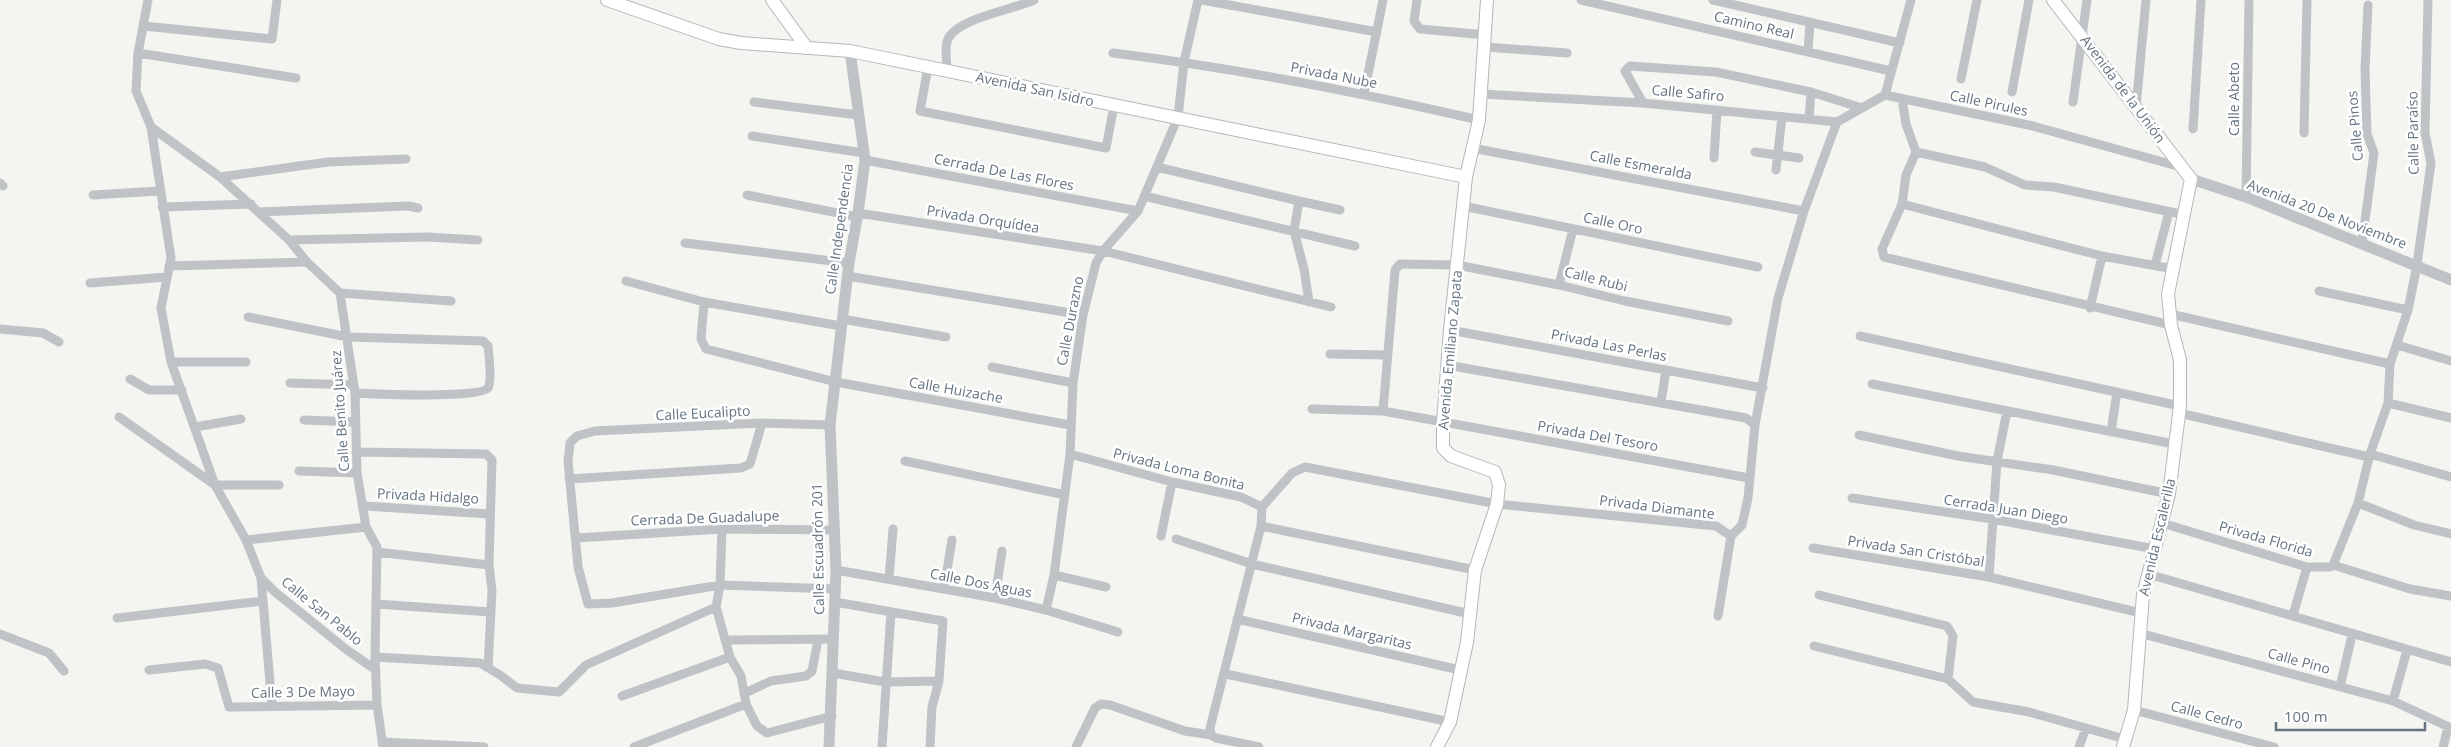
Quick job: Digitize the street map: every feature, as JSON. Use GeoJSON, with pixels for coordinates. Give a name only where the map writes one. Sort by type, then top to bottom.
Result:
{"type":"FeatureCollection","features":[{"type":"Feature","properties":{"kind":"main road","name":"Avenida San Isidro"},"geometry":{"type":"LineString","coordinates":[[607,0],[719,39],[741,43],[850,51],[1466,177]]}},
{"type":"Feature","properties":{"kind":"main road"},"geometry":{"type":"LineString","coordinates":[[772,0],[807,48]]}},
{"type":"Feature","properties":{"kind":"main road","name":"Avenida Emiliano Zapata"},"geometry":{"type":"LineString","coordinates":[[1436,747],[1450,722],[1467,642],[1475,570],[1497,504],[1499,485],[1495,472],[1451,456],[1443,448],[1443,422],[1450,330],[1466,177],[1479,120],[1487,0]]}},
{"type":"Feature","properties":{"kind":"main road","name":"Avenida de la Unión"},"geometry":{"type":"LineString","coordinates":[[2053,0],[2191,179]]}},
{"type":"Feature","properties":{"kind":"main road","name":"Avenida Escalerilla"},"geometry":{"type":"LineString","coordinates":[[2124,743],[2134,710],[2142,595],[2169,494],[2174,444],[2180,410],[2180,360],[2170,320],[2168,294],[2191,179]]}},
{"type":"Feature","properties":{"kind":"street"},"geometry":{"type":"LineString","coordinates":[[148,0],[138,53],[136,92],[151,127],[171,258],[161,308],[172,362],[215,485]]}},
{"type":"Feature","properties":{"kind":"street"},"geometry":{"type":"LineString","coordinates":[[144,26],[272,39],[277,0]]}},
{"type":"Feature","properties":{"kind":"street"},"geometry":{"type":"LineString","coordinates":[[946,70],[946,46],[948,38],[954,31],[979,17],[1020,6],[1034,0]]}},
{"type":"Feature","properties":{"kind":"street","name":"Calle Durazno"},"geometry":{"type":"LineString","coordinates":[[1046,610],[1054,575],[1065,495],[1070,454],[1073,383],[1083,315],[1096,263],[1103,251],[1138,211],[1178,117],[1184,62],[1198,0]]}},
{"type":"Feature","properties":{"kind":"street"},"geometry":{"type":"LineString","coordinates":[[1202,0],[1377,32]]}},
{"type":"Feature","properties":{"kind":"street"},"geometry":{"type":"LineString","coordinates":[[1364,94],[1384,0]]}},
{"type":"Feature","properties":{"kind":"street"},"geometry":{"type":"LineString","coordinates":[[1417,0],[1414,21],[1420,28],[1567,54]]}},
{"type":"Feature","properties":{"kind":"street","name":"Camino Real"},"geometry":{"type":"LineString","coordinates":[[1585,0],[1891,71]]}},
{"type":"Feature","properties":{"kind":"street"},"geometry":{"type":"LineString","coordinates":[[1714,0],[1900,43]]}},
{"type":"Feature","properties":{"kind":"street"},"geometry":{"type":"LineString","coordinates":[[1718,616],[1731,536],[1742,525],[1748,498],[1755,425],[1778,298],[1804,211],[1837,122],[1885,95],[1911,0]]}},
{"type":"Feature","properties":{"kind":"street"},"geometry":{"type":"LineString","coordinates":[[1961,79],[1977,0]]}},
{"type":"Feature","properties":{"kind":"street"},"geometry":{"type":"LineString","coordinates":[[2012,92],[2029,0]]}},
{"type":"Feature","properties":{"kind":"street"},"geometry":{"type":"LineString","coordinates":[[2074,102],[2087,0]]}},
{"type":"Feature","properties":{"kind":"street"},"geometry":{"type":"LineString","coordinates":[[2136,107],[2146,0]]}},
{"type":"Feature","properties":{"kind":"street"},"geometry":{"type":"LineString","coordinates":[[2193,129],[2201,0]]}},
{"type":"Feature","properties":{"kind":"street","name":"Calle Abeto"},"geometry":{"type":"LineString","coordinates":[[2246,197],[2249,0]]}},
{"type":"Feature","properties":{"kind":"street"},"geometry":{"type":"LineString","coordinates":[[2304,133],[2307,0]]}},
{"type":"Feature","properties":{"kind":"street","name":"Calle Paraíso"},"geometry":{"type":"LineString","coordinates":[[2333,565],[2358,503],[2370,455],[2388,403],[2390,364],[2408,310],[2417,265],[2431,163],[2425,133],[2428,0]]}},
{"type":"Feature","properties":{"kind":"street","name":"Calle Pinos"},"geometry":{"type":"LineString","coordinates":[[2362,243],[2374,153],[2367,134],[2365,70],[2368,5]]}},
{"type":"Feature","properties":{"kind":"street"},"geometry":{"type":"LineString","coordinates":[[1808,51],[1810,23]]}},
{"type":"Feature","properties":{"kind":"street","name":"Calle Independencia"},"geometry":{"type":"LineString","coordinates":[[836,382],[841,322],[858,215],[864,157],[850,51]]}},
{"type":"Feature","properties":{"kind":"street"},"geometry":{"type":"LineString","coordinates":[[138,53],[296,78]]}},
{"type":"Feature","properties":{"kind":"street","name":"Privada Nube"},"geometry":{"type":"LineString","coordinates":[[1113,53],[1184,62],[1364,94],[1479,120]]}},
{"type":"Feature","properties":{"kind":"street"},"geometry":{"type":"LineString","coordinates":[[1643,103],[1627,77],[1626,71],[1630,66],[1716,72],[1811,92],[1862,108]]}},
{"type":"Feature","properties":{"kind":"street"},"geometry":{"type":"LineString","coordinates":[[928,67],[920,112],[1106,148],[1114,106]]}},
{"type":"Feature","properties":{"kind":"street"},"geometry":{"type":"LineString","coordinates":[[1809,118],[1811,92]]}},
{"type":"Feature","properties":{"kind":"street","name":"Calle Safiro"},"geometry":{"type":"LineString","coordinates":[[1481,94],[1643,103],[1837,122]]}},
{"type":"Feature","properties":{"kind":"street","name":"Calle Pirules"},"geometry":{"type":"LineString","coordinates":[[1885,95],[2033,126],[2183,167]]}},
{"type":"Feature","properties":{"kind":"street"},"geometry":{"type":"LineString","coordinates":[[1902,99],[1906,124],[1916,152],[1906,176],[1902,204],[1882,249],[1882,254],[1887,259],[2090,308],[2170,320],[2390,364]]}},
{"type":"Feature","properties":{"kind":"street"},"geometry":{"type":"LineString","coordinates":[[754,102],[858,115]]}},
{"type":"Feature","properties":{"kind":"street"},"geometry":{"type":"LineString","coordinates":[[1714,158],[1717,110]]}},
{"type":"Feature","properties":{"kind":"street"},"geometry":{"type":"LineString","coordinates":[[1776,170],[1782,117]]}},
{"type":"Feature","properties":{"kind":"street"},"geometry":{"type":"LineString","coordinates":[[151,127],[220,177],[251,204],[340,293],[451,301]]}},
{"type":"Feature","properties":{"kind":"street","name":"Cerrada De Las Flores"},"geometry":{"type":"LineString","coordinates":[[752,136],[1138,211]]}},
{"type":"Feature","properties":{"kind":"street","name":"Calle Esmeralda"},"geometry":{"type":"LineString","coordinates":[[1472,148],[1804,211]]}},
{"type":"Feature","properties":{"kind":"street"},"geometry":{"type":"LineString","coordinates":[[1755,152],[1799,158]]}},
{"type":"Feature","properties":{"kind":"street"},"geometry":{"type":"LineString","coordinates":[[1916,152],[1985,167],[2025,185],[2054,187],[2185,215]]}},
{"type":"Feature","properties":{"kind":"street"},"geometry":{"type":"LineString","coordinates":[[220,177],[328,162],[406,159]]}},
{"type":"Feature","properties":{"kind":"street"},"geometry":{"type":"LineString","coordinates":[[1157,167],[1340,210]]}},
{"type":"Feature","properties":{"kind":"street","name":"Avenida 20 De Noviembre"},"geometry":{"type":"LineString","coordinates":[[2191,179],[2246,197],[2451,280]]}},
{"type":"Feature","properties":{"kind":"street"},"geometry":{"type":"LineString","coordinates":[[93,195],[160,191]]}},
{"type":"Feature","properties":{"kind":"street","name":"Privada Orquídea"},"geometry":{"type":"LineString","coordinates":[[747,195],[858,215],[1103,251],[1331,307]]}},
{"type":"Feature","properties":{"kind":"street"},"geometry":{"type":"LineString","coordinates":[[1144,196],[1355,246]]}},
{"type":"Feature","properties":{"kind":"street"},"geometry":{"type":"LineString","coordinates":[[1299,201],[1294,231],[1304,269],[1309,302]]}},
{"type":"Feature","properties":{"kind":"street"},"geometry":{"type":"LineString","coordinates":[[162,207],[251,204]]}},
{"type":"Feature","properties":{"kind":"street"},"geometry":{"type":"LineString","coordinates":[[1902,204],[2102,256],[2174,269]]}},
{"type":"Feature","properties":{"kind":"street"},"geometry":{"type":"LineString","coordinates":[[258,212],[408,206],[418,208]]}},
{"type":"Feature","properties":{"kind":"street","name":"Calle Oro"},"geometry":{"type":"LineString","coordinates":[[1463,206],[1758,267]]}},
{"type":"Feature","properties":{"kind":"street"},"geometry":{"type":"LineString","coordinates":[[2155,265],[2168,212]]}},
{"type":"Feature","properties":{"kind":"street"},"geometry":{"type":"LineString","coordinates":[[1560,284],[1573,229]]}},
{"type":"Feature","properties":{"kind":"street"},"geometry":{"type":"LineString","coordinates":[[289,240],[427,237],[478,240]]}},
{"type":"Feature","properties":{"kind":"street"},"geometry":{"type":"LineString","coordinates":[[685,243],[849,263]]}},
{"type":"Feature","properties":{"kind":"street"},"geometry":{"type":"LineString","coordinates":[[2090,308],[2102,256]]}},
{"type":"Feature","properties":{"kind":"street"},"geometry":{"type":"LineString","coordinates":[[169,266],[308,262]]}},
{"type":"Feature","properties":{"kind":"street","name":"Calle Rubi"},"geometry":{"type":"LineString","coordinates":[[1387,355],[1395,270],[1400,264],[1457,266],[1560,284],[1625,301],[1728,321]]}},
{"type":"Feature","properties":{"kind":"street"},"geometry":{"type":"LineString","coordinates":[[847,276],[1083,315]]}},
{"type":"Feature","properties":{"kind":"street"},"geometry":{"type":"LineString","coordinates":[[90,283],[167,278]]}},
{"type":"Feature","properties":{"kind":"street"},"geometry":{"type":"LineString","coordinates":[[626,281],[704,302],[946,337]]}},
{"type":"Feature","properties":{"kind":"street"},"geometry":{"type":"LineString","coordinates":[[2319,291],[2408,310]]}},
{"type":"Feature","properties":{"kind":"street","name":"Calle Benito Juárez"},"geometry":{"type":"LineString","coordinates":[[340,293],[348,337],[354,389],[357,473],[365,506],[366,526],[377,547],[374,657],[382,745]]}},
{"type":"Feature","properties":{"kind":"street","name":"Calle Huizache"},"geometry":{"type":"LineString","coordinates":[[704,302],[701,339],[706,349],[836,382],[1070,425]]}},
{"type":"Feature","properties":{"kind":"street"},"geometry":{"type":"LineString","coordinates":[[248,317],[348,337],[482,341],[488,346],[490,382],[488,388],[482,392],[450,395],[290,383]]}},
{"type":"Feature","properties":{"kind":"street"},"geometry":{"type":"LineString","coordinates":[[0,328],[43,333],[59,342]]}},
{"type":"Feature","properties":{"kind":"street","name":"Privada Las Perlas"},"geometry":{"type":"LineString","coordinates":[[1450,330],[1763,388]]}},
{"type":"Feature","properties":{"kind":"street"},"geometry":{"type":"LineString","coordinates":[[1860,336],[2117,392],[2180,410],[2370,455],[2451,477]]}},
{"type":"Feature","properties":{"kind":"street"},"geometry":{"type":"LineString","coordinates":[[2397,345],[2451,361]]}},
{"type":"Feature","properties":{"kind":"street"},"geometry":{"type":"LineString","coordinates":[[1330,354],[1387,355],[1383,411]]}},
{"type":"Feature","properties":{"kind":"street"},"geometry":{"type":"LineString","coordinates":[[172,362],[246,362]]}},
{"type":"Feature","properties":{"kind":"street"},"geometry":{"type":"LineString","coordinates":[[1447,365],[1737,415],[1755,425]]}},
{"type":"Feature","properties":{"kind":"street"},"geometry":{"type":"LineString","coordinates":[[992,367],[1073,383]]}},
{"type":"Feature","properties":{"kind":"street"},"geometry":{"type":"LineString","coordinates":[[1661,402],[1666,370]]}},
{"type":"Feature","properties":{"kind":"street"},"geometry":{"type":"LineString","coordinates":[[130,379],[149,390],[182,390]]}},
{"type":"Feature","properties":{"kind":"street","name":"Calle Escuadrón 201"},"geometry":{"type":"LineString","coordinates":[[829,747],[832,716],[836,589],[830,425],[836,382]]}},
{"type":"Feature","properties":{"kind":"street"},"geometry":{"type":"LineString","coordinates":[[1872,384],[2174,444]]}},
{"type":"Feature","properties":{"kind":"street"},"geometry":{"type":"LineString","coordinates":[[2111,432],[2117,392]]}},
{"type":"Feature","properties":{"kind":"street"},"geometry":{"type":"LineString","coordinates":[[2388,403],[2451,418]]}},
{"type":"Feature","properties":{"kind":"street","name":"Privada Del Tesoro"},"geometry":{"type":"LineString","coordinates":[[1312,409],[1383,411],[1749,478]]}},
{"type":"Feature","properties":{"kind":"street"},"geometry":{"type":"LineString","coordinates":[[1989,577],[1997,461],[2007,411]]}},
{"type":"Feature","properties":{"kind":"street"},"geometry":{"type":"LineString","coordinates":[[119,418],[215,485],[279,485]]}},
{"type":"Feature","properties":{"kind":"street"},"geometry":{"type":"LineString","coordinates":[[195,426],[242,419]]}},
{"type":"Feature","properties":{"kind":"street"},"geometry":{"type":"LineString","coordinates":[[304,420],[356,422]]}},
{"type":"Feature","properties":{"kind":"street"},"geometry":{"type":"LineString","coordinates":[[762,423],[750,464],[741,468],[569,479],[578,567],[588,604],[612,603],[720,585],[836,589]]}},
{"type":"Feature","properties":{"kind":"street","name":"Calle Eucalipto"},"geometry":{"type":"LineString","coordinates":[[569,479],[570,443],[577,436],[596,431],[762,423],[830,425]]}},
{"type":"Feature","properties":{"kind":"street"},"geometry":{"type":"LineString","coordinates":[[1859,434],[1958,456],[2053,470],[2169,494]]}},
{"type":"Feature","properties":{"kind":"street"},"geometry":{"type":"LineString","coordinates":[[356,452],[486,454],[492,460],[489,514],[491,525],[489,565],[492,590],[488,668]]}},
{"type":"Feature","properties":{"kind":"street","name":"Privada Loma Bonita"},"geometry":{"type":"LineString","coordinates":[[1070,454],[1172,482],[1241,497],[1262,507]]}},
{"type":"Feature","properties":{"kind":"street"},"geometry":{"type":"LineString","coordinates":[[905,461],[1065,495]]}},
{"type":"Feature","properties":{"kind":"street","name":"Privada Diamante"},"geometry":{"type":"LineString","coordinates":[[1262,507],[1292,473],[1305,467],[1497,504],[1716,526],[1731,536]]}},
{"type":"Feature","properties":{"kind":"street"},"geometry":{"type":"LineString","coordinates":[[299,472],[357,473]]}},
{"type":"Feature","properties":{"kind":"street"},"geometry":{"type":"LineString","coordinates":[[1161,536],[1172,482]]}},
{"type":"Feature","properties":{"kind":"street","name":"Calle San Pablo"},"geometry":{"type":"LineString","coordinates":[[215,485],[246,540],[261,578],[275,592],[376,670]]}},
{"type":"Feature","properties":{"kind":"street","name":"Cerrada Juan Diego"},"geometry":{"type":"LineString","coordinates":[[1852,498],[1992,519],[2156,548]]}},
{"type":"Feature","properties":{"kind":"street"},"geometry":{"type":"LineString","coordinates":[[2358,503],[2414,525],[2451,534]]}},
{"type":"Feature","properties":{"kind":"street","name":"Privada Hidalgo"},"geometry":{"type":"LineString","coordinates":[[365,506],[489,514]]}},
{"type":"Feature","properties":{"kind":"street"},"geometry":{"type":"LineString","coordinates":[[1211,735],[1210,728],[1226,674],[1237,619],[1261,526],[1262,507]]}},
{"type":"Feature","properties":{"kind":"street","name":"Privada Florida"},"geometry":{"type":"LineString","coordinates":[[2162,523],[2307,566],[2330,567],[2333,565],[2410,589],[2451,596]]}},
{"type":"Feature","properties":{"kind":"street"},"geometry":{"type":"LineString","coordinates":[[246,540],[366,526]]}},
{"type":"Feature","properties":{"kind":"street"},"geometry":{"type":"LineString","coordinates":[[1261,526],[1475,570]]}},
{"type":"Feature","properties":{"kind":"street"},"geometry":{"type":"LineString","coordinates":[[722,529],[720,585],[716,607],[730,657],[742,676],[746,704],[757,726],[767,733],[832,716]]}},
{"type":"Feature","properties":{"kind":"street","name":"Cerrada De Guadalupe"},"geometry":{"type":"LineString","coordinates":[[576,538],[722,529],[834,530]]}},
{"type":"Feature","properties":{"kind":"street"},"geometry":{"type":"LineString","coordinates":[[889,579],[893,529]]}},
{"type":"Feature","properties":{"kind":"street"},"geometry":{"type":"LineString","coordinates":[[1176,539],[1252,564],[1470,614]]}},
{"type":"Feature","properties":{"kind":"street"},"geometry":{"type":"LineString","coordinates":[[944,588],[952,540]]}},
{"type":"Feature","properties":{"kind":"street","name":"Privada San Cristóbal"},"geometry":{"type":"LineString","coordinates":[[1812,548],[1989,577],[2141,614]]}},
{"type":"Feature","properties":{"kind":"street"},"geometry":{"type":"LineString","coordinates":[[995,598],[1002,551]]}},
{"type":"Feature","properties":{"kind":"street"},"geometry":{"type":"LineString","coordinates":[[377,552],[489,565]]}},
{"type":"Feature","properties":{"kind":"street"},"geometry":{"type":"LineString","coordinates":[[2293,615],[2307,566]]}},
{"type":"Feature","properties":{"kind":"street","name":"Calle Dos Aguas"},"geometry":{"type":"LineString","coordinates":[[836,570],[995,598],[1046,610],[1118,632]]}},
{"type":"Feature","properties":{"kind":"street"},"geometry":{"type":"LineString","coordinates":[[2148,574],[2180,585],[2293,615],[2352,635],[2447,661]]}},
{"type":"Feature","properties":{"kind":"street"},"geometry":{"type":"LineString","coordinates":[[1054,575],[1106,587]]}},
{"type":"Feature","properties":{"kind":"street"},"geometry":{"type":"LineString","coordinates":[[261,578],[272,706]]}},
{"type":"Feature","properties":{"kind":"street"},"geometry":{"type":"LineString","coordinates":[[1819,595],[1947,626],[1953,636],[1948,679]]}},
{"type":"Feature","properties":{"kind":"street"},"geometry":{"type":"LineString","coordinates":[[117,618],[263,601]]}},
{"type":"Feature","properties":{"kind":"street"},"geometry":{"type":"LineString","coordinates":[[835,602],[944,621],[939,681],[932,707],[930,747]]}},
{"type":"Feature","properties":{"kind":"street"},"geometry":{"type":"LineString","coordinates":[[376,604],[491,612]]}},
{"type":"Feature","properties":{"kind":"street"},"geometry":{"type":"LineString","coordinates":[[374,657],[480,664],[517,688],[559,692],[586,665],[716,607]]}},
{"type":"Feature","properties":{"kind":"street"},"geometry":{"type":"LineString","coordinates":[[882,747],[891,612]]}},
{"type":"Feature","properties":{"kind":"street","name":"Privada Margaritas"},"geometry":{"type":"LineString","coordinates":[[1237,619],[1460,670]]}},
{"type":"Feature","properties":{"kind":"street","name":"Calle Pino"},"geometry":{"type":"LineString","coordinates":[[2140,633],[2393,701],[2450,727]]}},
{"type":"Feature","properties":{"kind":"street"},"geometry":{"type":"LineString","coordinates":[[0,634],[48,653],[64,670]]}},
{"type":"Feature","properties":{"kind":"street"},"geometry":{"type":"LineString","coordinates":[[2340,687],[2352,635]]}},
{"type":"Feature","properties":{"kind":"street"},"geometry":{"type":"LineString","coordinates":[[725,640],[818,640],[833,638]]}},
{"type":"Feature","properties":{"kind":"street"},"geometry":{"type":"LineString","coordinates":[[745,693],[771,681],[806,676],[812,671],[818,640]]}},
{"type":"Feature","properties":{"kind":"street"},"geometry":{"type":"LineString","coordinates":[[1814,646],[1948,679],[1973,702],[2029,712],[2086,728],[2124,743]]}},
{"type":"Feature","properties":{"kind":"street"},"geometry":{"type":"LineString","coordinates":[[2393,701],[2407,650]]}},
{"type":"Feature","properties":{"kind":"street"},"geometry":{"type":"LineString","coordinates":[[622,696],[730,657]]}},
{"type":"Feature","properties":{"kind":"street","name":"Calle 3 De Mayo"},"geometry":{"type":"LineString","coordinates":[[149,670],[205,664],[218,668],[229,707],[377,705]]}},
{"type":"Feature","properties":{"kind":"street"},"geometry":{"type":"LineString","coordinates":[[833,673],[885,682],[939,681]]}},
{"type":"Feature","properties":{"kind":"street"},"geometry":{"type":"LineString","coordinates":[[1226,674],[1450,722]]}},
{"type":"Feature","properties":{"kind":"street"},"geometry":{"type":"LineString","coordinates":[[634,747],[746,704]]}},
{"type":"Feature","properties":{"kind":"street"},"geometry":{"type":"LineString","coordinates":[[1076,747],[1095,708],[1101,704],[1110,705],[1185,731],[1211,735],[1259,747]]}},
{"type":"Feature","properties":{"kind":"street","name":"Calle Cedro"},"geometry":{"type":"LineString","coordinates":[[2134,710],[2274,747]]}},
{"type":"Feature","properties":{"kind":"street"},"geometry":{"type":"LineString","coordinates":[[2443,747],[2450,727]]}},
{"type":"Feature","properties":{"kind":"street"},"geometry":{"type":"LineString","coordinates":[[2079,747],[2086,728]]}},
{"type":"Feature","properties":{"kind":"street"},"geometry":{"type":"LineString","coordinates":[[382,745],[484,747]]}}]}
